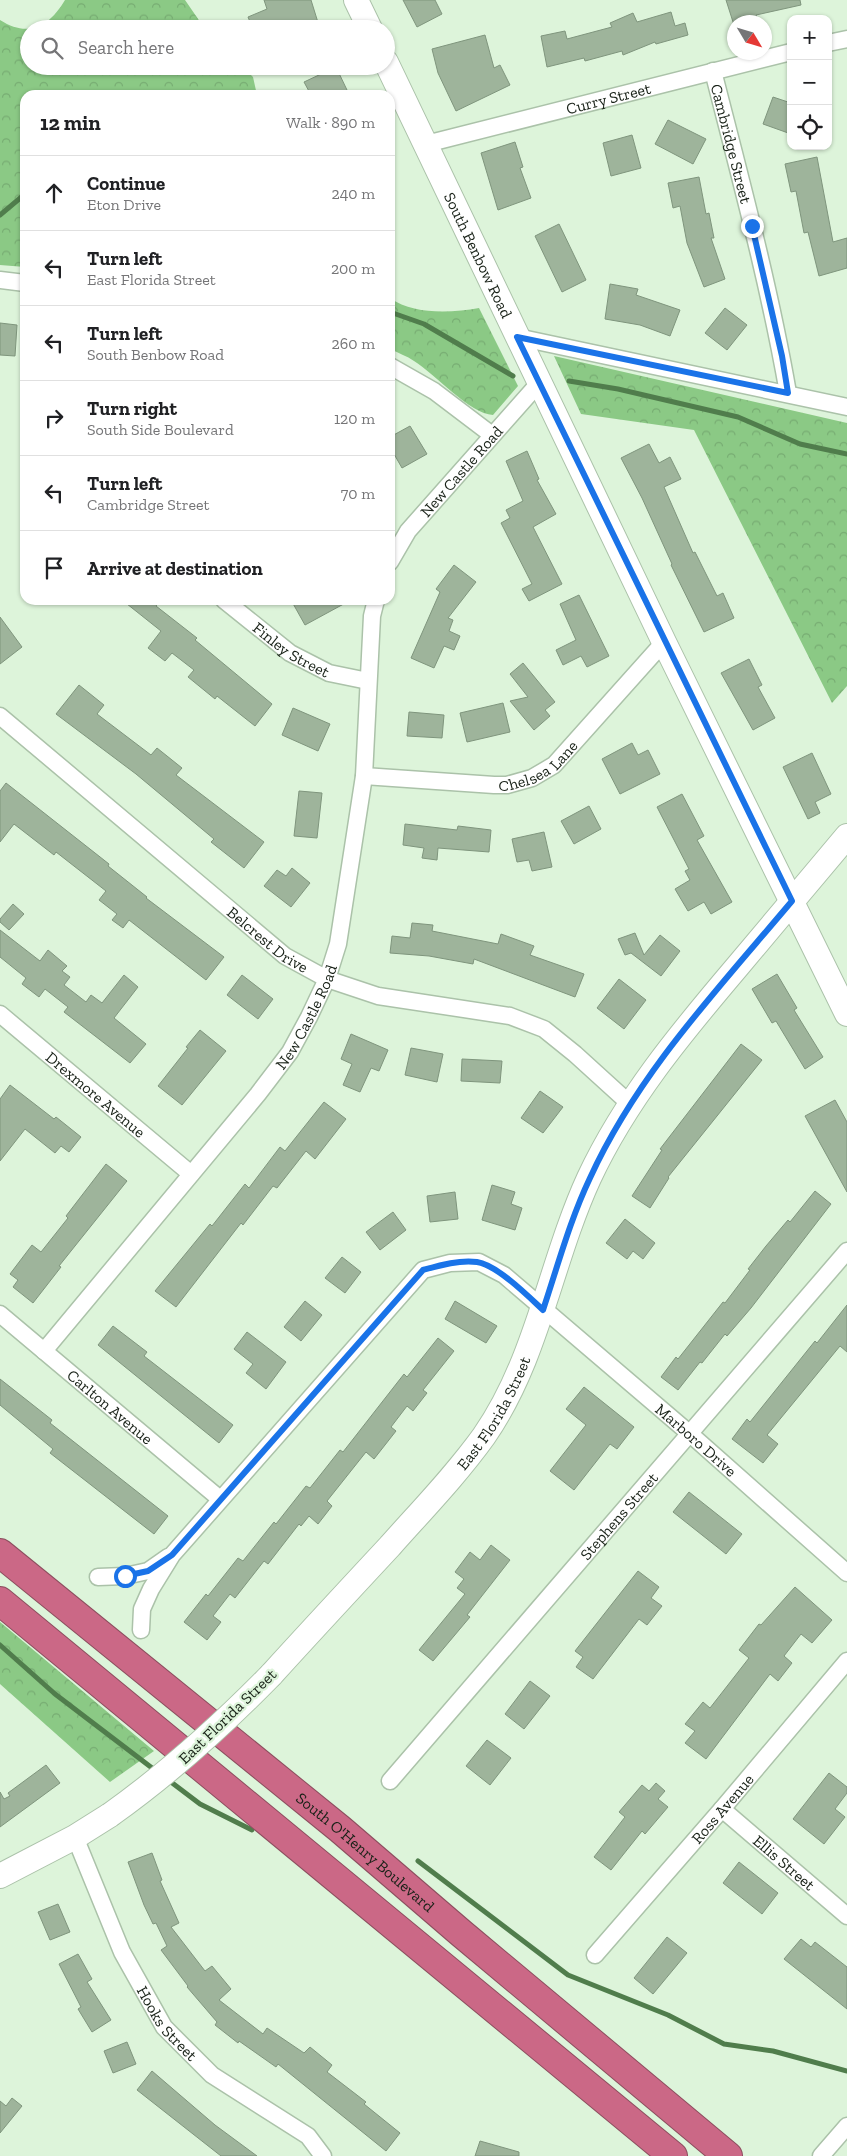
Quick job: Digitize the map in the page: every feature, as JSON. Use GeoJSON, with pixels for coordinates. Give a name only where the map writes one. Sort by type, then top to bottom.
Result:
{"type":"FeatureCollection","features":[{"type":"Feature","properties":{"kind":"highway","name":"South O'Henry Boulevard"},"geometry":{"type":"LineString","coordinates":[[0,1553],[340,1829],[461,1933],[728,2156]]}},
{"type":"Feature","properties":{"kind":"highway"},"geometry":{"type":"LineString","coordinates":[[0,1601],[673,2156]]}},
{"type":"Feature","properties":{"kind":"main road"},"geometry":{"type":"LineString","coordinates":[[356,0],[366,20]]}},
{"type":"Feature","properties":{"kind":"main road","name":"South Benbow Road"},"geometry":{"type":"LineString","coordinates":[[392,75],[664,642],[847,1014]]}},
{"type":"Feature","properties":{"kind":"main road","name":"East Florida Street"},"geometry":{"type":"LineString","coordinates":[[0,1876],[75,1837],[110,1815],[171,1769],[237,1709],[270,1675],[456,1471],[484,1434],[512,1388],[543,1310],[572,1220],[589,1178],[630,1104],[666,1051],[847,836]]}},
{"type":"Feature","properties":{"kind":"street"},"geometry":{"type":"LineString","coordinates":[[832,42],[847,39]]}},
{"type":"Feature","properties":{"kind":"street","name":"Curry Street"},"geometry":{"type":"LineString","coordinates":[[426,144],[787,53]]}},
{"type":"Feature","properties":{"kind":"street","name":"Cambridge Street"},"geometry":{"type":"LineString","coordinates":[[713,71],[752,226],[782,356],[788,393]]}},
{"type":"Feature","properties":{"kind":"street"},"geometry":{"type":"LineString","coordinates":[[0,280],[20,282]]}},
{"type":"Feature","properties":{"kind":"street"},"geometry":{"type":"LineString","coordinates":[[517,337],[847,407]]}},
{"type":"Feature","properties":{"kind":"street"},"geometry":{"type":"LineString","coordinates":[[395,369],[434,391],[492,436]]}},
{"type":"Feature","properties":{"kind":"street","name":"New Castle Road"},"geometry":{"type":"LineString","coordinates":[[395,553],[408,531],[539,383]]}},
{"type":"Feature","properties":{"kind":"street","name":"Finley Street"},"geometry":{"type":"LineString","coordinates":[[230,605],[290,653],[329,673],[368,681]]}},
{"type":"Feature","properties":{"kind":"street","name":"New Castle Road"},"geometry":{"type":"LineString","coordinates":[[44,1350],[258,1094],[290,1052],[327,979],[339,936],[364,776],[372,616],[375,605]]}},
{"type":"Feature","properties":{"kind":"street","name":"Chelsea Lane"},"geometry":{"type":"LineString","coordinates":[[364,776],[507,785],[544,773],[563,758],[664,642]]}},
{"type":"Feature","properties":{"kind":"street","name":"Belcrest Drive"},"geometry":{"type":"LineString","coordinates":[[0,716],[285,956],[327,979],[378,996],[510,1016],[544,1029],[576,1054],[630,1104]]}},
{"type":"Feature","properties":{"kind":"street","name":"Drexmore Avenue"},"geometry":{"type":"LineString","coordinates":[[0,1014],[191,1174]]}},
{"type":"Feature","properties":{"kind":"street","name":"Stephens Street"},"geometry":{"type":"LineString","coordinates":[[390,1781],[847,1251]]}},
{"type":"Feature","properties":{"kind":"street","name":"Marboro Drive"},"geometry":{"type":"LineString","coordinates":[[172,1555],[423,1270],[450,1262],[479,1262],[504,1275],[689,1432],[847,1574]]}},
{"type":"Feature","properties":{"kind":"street","name":"Carlton Avenue"},"geometry":{"type":"LineString","coordinates":[[0,1314],[220,1499]]}},
{"type":"Feature","properties":{"kind":"street"},"geometry":{"type":"LineString","coordinates":[[98,1577],[125,1576],[148,1571],[172,1555]]}},
{"type":"Feature","properties":{"kind":"street"},"geometry":{"type":"LineString","coordinates":[[141,1630],[142,1609],[151,1589],[172,1555]]}},
{"type":"Feature","properties":{"kind":"street","name":"Ross Avenue"},"geometry":{"type":"LineString","coordinates":[[595,1955],[847,1661]]}},
{"type":"Feature","properties":{"kind":"street","name":"Ellis Street"},"geometry":{"type":"LineString","coordinates":[[722,1809],[847,1916]]}},
{"type":"Feature","properties":{"kind":"street","name":"Hooks Street"},"geometry":{"type":"LineString","coordinates":[[75,1837],[122,1952],[164,2027],[212,2076],[308,2136],[323,2156]]}},
{"type":"Feature","properties":{"kind":"street"},"geometry":{"type":"LineString","coordinates":[[821,2156],[847,2126]]}},
{"type":"Feature","properties":{"kind":"green space"},"geometry":{"type":"Polygon","coordinates":[[[65,0],[185,0],[199,20],[48,20],[65,0]]]}},
{"type":"Feature","properties":{"kind":"green space"},"geometry":{"type":"Polygon","coordinates":[[[0,20],[20,28],[20,75],[251,75],[256,90],[20,90],[20,267],[0,265],[0,20]]]}},
{"type":"Feature","properties":{"kind":"green space"},"geometry":{"type":"Polygon","coordinates":[[[395,301],[421,310],[445,312],[479,308],[518,386],[493,415],[484,413],[463,401],[422,367],[395,351],[395,301]]]}},
{"type":"Feature","properties":{"kind":"green space"},"geometry":{"type":"Polygon","coordinates":[[[554,356],[847,423],[847,686],[832,703],[694,430],[581,414],[554,356]]]}},
{"type":"Feature","properties":{"kind":"green space"},"geometry":{"type":"Polygon","coordinates":[[[0,1622],[154,1751],[110,1782],[0,1684],[0,1622]]]}},
{"type":"Feature","properties":{"kind":"building"},"geometry":{"type":"Polygon","coordinates":[[[264,0],[311,0],[317,20],[249,20],[248,17],[267,9],[264,0]]]}},
{"type":"Feature","properties":{"kind":"building"},"geometry":{"type":"Polygon","coordinates":[[[403,0],[435,0],[442,14],[417,27],[403,0]]]}},
{"type":"Feature","properties":{"kind":"building"},"geometry":{"type":"Polygon","coordinates":[[[726,0],[800,0],[801,5],[756,15],[731,15],[726,0]]]}},
{"type":"Feature","properties":{"kind":"building"},"geometry":{"type":"Polygon","coordinates":[[[671,12],[675,26],[685,23],[688,35],[656,44],[655,42],[623,55],[622,51],[585,61],[584,58],[547,67],[541,36],[565,31],[567,39],[612,27],[610,23],[633,13],[637,22],[671,12]]]}},
{"type":"Feature","properties":{"kind":"building"},"geometry":{"type":"Polygon","coordinates":[[[485,35],[494,68],[500,65],[510,85],[456,111],[438,73],[432,49],[485,35]]]}},
{"type":"Feature","properties":{"kind":"building"},"geometry":{"type":"Polygon","coordinates":[[[319,75],[340,75],[347,90],[308,90],[304,82],[319,75]]]}},
{"type":"Feature","properties":{"kind":"building"},"geometry":{"type":"Polygon","coordinates":[[[773,97],[787,102],[787,133],[763,124],[773,97]]]}},
{"type":"Feature","properties":{"kind":"building"},"geometry":{"type":"Polygon","coordinates":[[[668,120],[706,139],[693,164],[655,144],[668,120]]]}},
{"type":"Feature","properties":{"kind":"building"},"geometry":{"type":"Polygon","coordinates":[[[632,135],[641,168],[611,176],[603,143],[632,135]]]}},
{"type":"Feature","properties":{"kind":"building"},"geometry":{"type":"Polygon","coordinates":[[[515,142],[523,167],[520,168],[531,198],[498,210],[481,153],[515,142]]]}},
{"type":"Feature","properties":{"kind":"building"},"geometry":{"type":"Polygon","coordinates":[[[817,157],[833,242],[847,238],[847,268],[819,276],[808,232],[804,233],[796,191],[791,192],[785,164],[817,157]]]}},
{"type":"Feature","properties":{"kind":"building"},"geometry":{"type":"Polygon","coordinates":[[[699,177],[706,214],[709,213],[714,238],[711,238],[725,279],[704,287],[687,243],[680,206],[673,208],[668,183],[699,177]]]}},
{"type":"Feature","properties":{"kind":"building"},"geometry":{"type":"Polygon","coordinates":[[[559,224],[586,280],[562,292],[535,236],[559,224]]]}},
{"type":"Feature","properties":{"kind":"building"},"geometry":{"type":"Polygon","coordinates":[[[610,284],[638,289],[636,295],[680,310],[670,336],[640,325],[605,319],[610,284]]]}},
{"type":"Feature","properties":{"kind":"building"},"geometry":{"type":"Polygon","coordinates":[[[725,308],[747,325],[727,350],[705,333],[725,308]]]}},
{"type":"Feature","properties":{"kind":"building"},"geometry":{"type":"Polygon","coordinates":[[[0,323],[17,325],[15,356],[0,355],[0,323]]]}},
{"type":"Feature","properties":{"kind":"building"},"geometry":{"type":"Polygon","coordinates":[[[410,426],[427,454],[402,468],[395,456],[395,434],[410,426]]]}},
{"type":"Feature","properties":{"kind":"building"},"geometry":{"type":"Polygon","coordinates":[[[649,444],[659,463],[670,457],[681,479],[664,487],[693,553],[695,552],[717,596],[723,593],[734,618],[704,632],[671,565],[642,498],[621,458],[649,444]]]}},
{"type":"Feature","properties":{"kind":"building"},"geometry":{"type":"Polygon","coordinates":[[[527,451],[539,479],[537,480],[556,514],[533,527],[562,584],[529,601],[522,589],[532,584],[501,523],[510,518],[506,510],[523,501],[506,461],[527,451]]]}},
{"type":"Feature","properties":{"kind":"building"},"geometry":{"type":"Polygon","coordinates":[[[454,565],[476,582],[448,618],[453,620],[449,631],[460,636],[454,650],[444,646],[434,668],[411,658],[440,592],[436,589],[454,565]]]}},
{"type":"Feature","properties":{"kind":"building"},"geometry":{"type":"Polygon","coordinates":[[[579,595],[609,656],[587,667],[581,656],[563,665],[556,650],[576,640],[560,604],[579,595]]]}},
{"type":"Feature","properties":{"kind":"building"},"geometry":{"type":"Polygon","coordinates":[[[128,605],[157,605],[197,638],[195,640],[272,704],[255,726],[217,696],[215,699],[188,677],[194,670],[172,653],[165,661],[148,648],[161,631],[128,605]]]}},
{"type":"Feature","properties":{"kind":"building"},"geometry":{"type":"Polygon","coordinates":[[[294,605],[342,605],[305,625],[294,605]]]}},
{"type":"Feature","properties":{"kind":"building"},"geometry":{"type":"Polygon","coordinates":[[[0,617],[22,647],[0,664],[0,617]]]}},
{"type":"Feature","properties":{"kind":"building"},"geometry":{"type":"Polygon","coordinates":[[[749,659],[762,685],[758,687],[775,718],[753,730],[721,673],[749,659]]]}},
{"type":"Feature","properties":{"kind":"building"},"geometry":{"type":"Polygon","coordinates":[[[523,663],[555,702],[545,710],[550,716],[534,730],[510,701],[528,697],[510,674],[523,663]]]}},
{"type":"Feature","properties":{"kind":"building"},"geometry":{"type":"Polygon","coordinates":[[[79,685],[104,705],[97,714],[151,755],[157,748],[182,768],[176,775],[264,842],[244,868],[211,842],[214,839],[136,774],[56,714],[79,685]]]}},
{"type":"Feature","properties":{"kind":"building"},"geometry":{"type":"Polygon","coordinates":[[[503,703],[510,732],[467,742],[460,713],[503,703]]]}},
{"type":"Feature","properties":{"kind":"building"},"geometry":{"type":"Polygon","coordinates":[[[293,708],[330,724],[318,751],[282,735],[293,708]]]}},
{"type":"Feature","properties":{"kind":"building"},"geometry":{"type":"Polygon","coordinates":[[[409,712],[444,715],[442,738],[407,736],[409,712]]]}},
{"type":"Feature","properties":{"kind":"building"},"geometry":{"type":"Polygon","coordinates":[[[632,743],[638,755],[648,750],[660,774],[620,794],[602,759],[632,743]]]}},
{"type":"Feature","properties":{"kind":"building"},"geometry":{"type":"Polygon","coordinates":[[[812,753],[831,794],[815,802],[820,813],[808,819],[783,767],[812,753]]]}},
{"type":"Feature","properties":{"kind":"building"},"geometry":{"type":"Polygon","coordinates":[[[6,783],[109,864],[108,866],[146,898],[224,957],[206,980],[129,920],[123,928],[112,920],[117,914],[99,900],[106,891],[56,852],[54,855],[14,824],[0,842],[0,791],[6,783]]]}},
{"type":"Feature","properties":{"kind":"building"},"geometry":{"type":"Polygon","coordinates":[[[299,791],[322,793],[317,838],[294,836],[299,791]]]}},
{"type":"Feature","properties":{"kind":"building"},"geometry":{"type":"Polygon","coordinates":[[[682,794],[704,836],[697,840],[732,902],[711,914],[704,902],[688,911],[675,889],[690,880],[685,871],[689,869],[657,807],[682,794]]]}},
{"type":"Feature","properties":{"kind":"building"},"geometry":{"type":"Polygon","coordinates":[[[589,806],[601,829],[574,844],[561,821],[589,806]]]}},
{"type":"Feature","properties":{"kind":"building"},"geometry":{"type":"Polygon","coordinates":[[[405,824],[457,830],[458,826],[491,830],[489,852],[438,848],[437,860],[422,858],[424,848],[403,845],[405,824]]]}},
{"type":"Feature","properties":{"kind":"building"},"geometry":{"type":"Polygon","coordinates":[[[544,832],[552,867],[532,871],[529,860],[517,862],[512,839],[544,832]]]}},
{"type":"Feature","properties":{"kind":"building"},"geometry":{"type":"Polygon","coordinates":[[[292,868],[310,883],[291,907],[264,886],[277,870],[286,876],[292,868]]]}},
{"type":"Feature","properties":{"kind":"building"},"geometry":{"type":"Polygon","coordinates":[[[13,904],[24,914],[9,930],[0,922],[0,919],[13,904]]]}},
{"type":"Feature","properties":{"kind":"building"},"geometry":{"type":"Polygon","coordinates":[[[412,923],[433,925],[432,931],[498,944],[501,934],[534,946],[530,955],[584,974],[575,997],[474,959],[473,964],[429,956],[390,953],[392,936],[410,938],[412,923]]]}},
{"type":"Feature","properties":{"kind":"building"},"geometry":{"type":"Polygon","coordinates":[[[0,930],[40,961],[48,950],[67,966],[62,971],[70,977],[64,985],[86,1002],[91,995],[102,1003],[124,975],[138,987],[114,1018],[146,1044],[130,1063],[64,1012],[68,1007],[45,989],[39,997],[22,984],[26,978],[0,957],[0,930]]]}},
{"type":"Feature","properties":{"kind":"building"},"geometry":{"type":"Polygon","coordinates":[[[635,933],[644,955],[660,935],[680,951],[661,976],[631,953],[625,955],[618,939],[635,933]]]}},
{"type":"Feature","properties":{"kind":"building"},"geometry":{"type":"Polygon","coordinates":[[[777,974],[797,1008],[794,1010],[823,1057],[805,1069],[776,1021],[772,1023],[752,989],[777,974]]]}},
{"type":"Feature","properties":{"kind":"building"},"geometry":{"type":"Polygon","coordinates":[[[242,975],[273,999],[258,1019],[227,995],[242,975]]]}},
{"type":"Feature","properties":{"kind":"building"},"geometry":{"type":"Polygon","coordinates":[[[619,979],[646,1000],[624,1029],[597,1008],[619,979]]]}},
{"type":"Feature","properties":{"kind":"building"},"geometry":{"type":"Polygon","coordinates":[[[200,1030],[226,1051],[182,1105],[158,1086],[200,1030]]]}},
{"type":"Feature","properties":{"kind":"building"},"geometry":{"type":"Polygon","coordinates":[[[351,1034],[388,1050],[379,1071],[371,1068],[360,1092],[343,1085],[352,1064],[341,1059],[351,1034]]]}},
{"type":"Feature","properties":{"kind":"building"},"geometry":{"type":"Polygon","coordinates":[[[741,1044],[762,1060],[668,1177],[650,1208],[632,1196],[662,1150],[660,1149],[741,1044]]]}},
{"type":"Feature","properties":{"kind":"building"},"geometry":{"type":"Polygon","coordinates":[[[411,1048],[443,1054],[437,1082],[405,1075],[411,1048]]]}},
{"type":"Feature","properties":{"kind":"building"},"geometry":{"type":"Polygon","coordinates":[[[462,1059],[502,1061],[500,1083],[461,1081],[462,1059]]]}},
{"type":"Feature","properties":{"kind":"building"},"geometry":{"type":"Polygon","coordinates":[[[10,1085],[81,1137],[69,1152],[61,1146],[55,1153],[25,1129],[0,1161],[0,1099],[10,1085]]]}},
{"type":"Feature","properties":{"kind":"building"},"geometry":{"type":"Polygon","coordinates":[[[540,1091],[563,1107],[543,1133],[521,1118],[540,1091]]]}},
{"type":"Feature","properties":{"kind":"building"},"geometry":{"type":"Polygon","coordinates":[[[835,1100],[847,1122],[847,1192],[805,1116],[835,1100]]]}},
{"type":"Feature","properties":{"kind":"building"},"geometry":{"type":"Polygon","coordinates":[[[324,1102],[346,1119],[315,1159],[306,1151],[277,1188],[273,1186],[243,1225],[241,1223],[176,1307],[155,1291],[210,1224],[212,1226],[245,1184],[249,1188],[280,1147],[285,1151],[324,1102]]]}},
{"type":"Feature","properties":{"kind":"building"},"geometry":{"type":"Polygon","coordinates":[[[106,1164],[127,1181],[59,1266],[61,1267],[33,1303],[13,1287],[18,1280],[10,1274],[32,1245],[41,1252],[68,1218],[66,1216],[106,1164]]]}},
{"type":"Feature","properties":{"kind":"building"},"geometry":{"type":"Polygon","coordinates":[[[492,1185],[515,1192],[511,1204],[522,1208],[515,1230],[482,1220],[492,1185]]]}},
{"type":"Feature","properties":{"kind":"building"},"geometry":{"type":"Polygon","coordinates":[[[815,1191],[831,1204],[751,1308],[727,1336],[725,1334],[702,1363],[700,1362],[678,1390],[661,1377],[676,1357],[678,1359],[723,1302],[725,1303],[766,1246],[788,1220],[790,1222],[815,1191]]]}},
{"type":"Feature","properties":{"kind":"building"},"geometry":{"type":"Polygon","coordinates":[[[455,1192],[458,1219],[430,1222],[427,1196],[455,1192]]]}},
{"type":"Feature","properties":{"kind":"building"},"geometry":{"type":"Polygon","coordinates":[[[393,1212],[406,1230],[380,1250],[366,1232],[393,1212]]]}},
{"type":"Feature","properties":{"kind":"building"},"geometry":{"type":"Polygon","coordinates":[[[625,1219],[655,1243],[643,1259],[633,1251],[627,1259],[606,1243],[625,1219]]]}},
{"type":"Feature","properties":{"kind":"building"},"geometry":{"type":"Polygon","coordinates":[[[342,1257],[361,1272],[345,1293],[325,1278],[342,1257]]]}},
{"type":"Feature","properties":{"kind":"building"},"geometry":{"type":"Polygon","coordinates":[[[305,1301],[322,1315],[301,1341],[284,1327],[305,1301]]]}},
{"type":"Feature","properties":{"kind":"building"},"geometry":{"type":"Polygon","coordinates":[[[455,1301],[497,1326],[486,1343],[445,1319],[455,1301]]]}},
{"type":"Feature","properties":{"kind":"building"},"geometry":{"type":"Polygon","coordinates":[[[847,1305],[847,1352],[840,1346],[767,1435],[778,1444],[763,1463],[732,1439],[747,1419],[750,1422],[815,1341],[817,1343],[847,1305]]]}},
{"type":"Feature","properties":{"kind":"building"},"geometry":{"type":"Polygon","coordinates":[[[113,1326],[147,1352],[144,1356],[233,1425],[219,1443],[98,1345],[113,1326]]]}},
{"type":"Feature","properties":{"kind":"building"},"geometry":{"type":"Polygon","coordinates":[[[247,1332],[286,1362],[266,1389],[246,1373],[253,1364],[234,1349],[247,1332]]]}},
{"type":"Feature","properties":{"kind":"building"},"geometry":{"type":"Polygon","coordinates":[[[438,1338],[454,1351],[423,1390],[427,1393],[413,1411],[407,1406],[391,1427],[396,1431],[374,1459],[366,1452],[327,1501],[332,1506],[318,1524],[309,1516],[301,1526],[299,1524],[268,1564],[264,1561],[235,1598],[230,1594],[213,1616],[221,1622],[207,1640],[184,1622],[206,1594],[208,1596],[238,1558],[243,1561],[306,1486],[310,1488],[340,1450],[343,1452],[404,1374],[407,1377],[438,1338]]]}},
{"type":"Feature","properties":{"kind":"building"},"geometry":{"type":"Polygon","coordinates":[[[0,1379],[52,1420],[50,1423],[168,1516],[154,1534],[50,1453],[53,1449],[0,1405],[0,1379]]]}},
{"type":"Feature","properties":{"kind":"building"},"geometry":{"type":"Polygon","coordinates":[[[584,1387],[634,1427],[617,1449],[610,1444],[574,1490],[550,1471],[586,1425],[566,1409],[584,1387]]]}},
{"type":"Feature","properties":{"kind":"building"},"geometry":{"type":"Polygon","coordinates":[[[689,1492],[742,1534],[726,1554],[673,1512],[689,1492]]]}},
{"type":"Feature","properties":{"kind":"building"},"geometry":{"type":"Polygon","coordinates":[[[491,1545],[510,1560],[467,1615],[470,1617],[433,1661],[419,1650],[465,1594],[457,1588],[464,1579],[455,1572],[470,1552],[480,1560],[491,1545]]]}},
{"type":"Feature","properties":{"kind":"building"},"geometry":{"type":"Polygon","coordinates":[[[638,1571],[659,1587],[651,1598],[662,1606],[647,1625],[639,1619],[593,1679],[576,1667],[583,1657],[575,1651],[638,1571]]]}},
{"type":"Feature","properties":{"kind":"building"},"geometry":{"type":"Polygon","coordinates":[[[795,1587],[832,1620],[812,1643],[801,1634],[784,1656],[792,1663],[778,1681],[770,1674],[706,1759],[685,1743],[695,1731],[685,1724],[703,1702],[710,1708],[749,1658],[739,1650],[759,1624],[761,1625],[795,1587]]]}},
{"type":"Feature","properties":{"kind":"building"},"geometry":{"type":"Polygon","coordinates":[[[530,1681],[550,1696],[524,1729],[505,1714],[530,1681]]]}},
{"type":"Feature","properties":{"kind":"building"},"geometry":{"type":"Polygon","coordinates":[[[487,1740],[511,1758],[490,1785],[466,1766],[487,1740]]]}},
{"type":"Feature","properties":{"kind":"building"},"geometry":{"type":"Polygon","coordinates":[[[46,1765],[60,1783],[0,1827],[0,1792],[4,1799],[10,1796],[8,1793],[46,1765]]]}},
{"type":"Feature","properties":{"kind":"building"},"geometry":{"type":"Polygon","coordinates":[[[829,1773],[847,1787],[847,1793],[835,1809],[845,1817],[824,1844],[793,1819],[829,1773]]]}},
{"type":"Feature","properties":{"kind":"building"},"geometry":{"type":"Polygon","coordinates":[[[656,1783],[665,1791],[658,1799],[668,1807],[645,1834],[642,1831],[611,1870],[594,1857],[625,1817],[619,1812],[642,1785],[649,1791],[656,1783]]]}},
{"type":"Feature","properties":{"kind":"building"},"geometry":{"type":"Polygon","coordinates":[[[152,1853],[162,1880],[160,1881],[179,1923],[171,1927],[205,1971],[212,1966],[231,1989],[219,2000],[263,2034],[267,2028],[304,2053],[310,2047],[332,2065],[327,2072],[366,2102],[364,2104],[400,2133],[386,2151],[278,2064],[276,2067],[239,2041],[238,2043],[215,2025],[217,2022],[187,1987],[161,1950],[167,1946],[156,1923],[153,1924],[144,1905],[128,1862],[152,1853]]]}},
{"type":"Feature","properties":{"kind":"building"},"geometry":{"type":"Polygon","coordinates":[[[739,1862],[778,1893],[762,1914],[723,1883],[739,1862]]]}},
{"type":"Feature","properties":{"kind":"building"},"geometry":{"type":"Polygon","coordinates":[[[58,1904],[70,1932],[50,1940],[38,1912],[58,1904]]]}},
{"type":"Feature","properties":{"kind":"building"},"geometry":{"type":"Polygon","coordinates":[[[667,1937],[687,1953],[653,1994],[634,1978],[667,1937]]]}},
{"type":"Feature","properties":{"kind":"building"},"geometry":{"type":"Polygon","coordinates":[[[801,1939],[811,1947],[815,1942],[847,1967],[847,2009],[784,1959],[801,1939]]]}},
{"type":"Feature","properties":{"kind":"building"},"geometry":{"type":"Polygon","coordinates":[[[78,1954],[92,1979],[87,1982],[111,2020],[92,2032],[78,2009],[81,2007],[59,1964],[78,1954]]]}},
{"type":"Feature","properties":{"kind":"building"},"geometry":{"type":"Polygon","coordinates":[[[127,2042],[136,2064],[113,2073],[104,2051],[127,2042]]]}},
{"type":"Feature","properties":{"kind":"building"},"geometry":{"type":"Polygon","coordinates":[[[152,2071],[215,2125],[257,2156],[221,2156],[137,2090],[152,2071]]]}},
{"type":"Feature","properties":{"kind":"building"},"geometry":{"type":"Polygon","coordinates":[[[12,2098],[22,2106],[0,2133],[0,2101],[6,2106],[12,2098]]]}},
{"type":"Feature","properties":{"kind":"building"},"geometry":{"type":"Polygon","coordinates":[[[480,2141],[519,2152],[519,2156],[475,2156],[480,2141]]]}},
{"type":"Feature","properties":{"kind":"waterway"},"geometry":{"type":"LineString","coordinates":[[0,215],[20,198]]}},
{"type":"Feature","properties":{"kind":"waterway"},"geometry":{"type":"LineString","coordinates":[[395,314],[424,324],[513,376]]}},
{"type":"Feature","properties":{"kind":"waterway"},"geometry":{"type":"LineString","coordinates":[[569,381],[618,389],[738,417],[800,444],[847,454]]}},
{"type":"Feature","properties":{"kind":"waterway"},"geometry":{"type":"LineString","coordinates":[[0,1645],[55,1694],[156,1771]]}},
{"type":"Feature","properties":{"kind":"waterway"},"geometry":{"type":"LineString","coordinates":[[167,1779],[200,1804],[252,1830]]}},
{"type":"Feature","properties":{"kind":"waterway"},"geometry":{"type":"LineString","coordinates":[[418,1861],[568,1975],[668,2015],[724,2044],[773,2051],[847,2071]]}},
{"type":"Feature","properties":{"kind":"route"},"geometry":{"type":"LineString","coordinates":[[125,1576],[148,1571],[172,1555],[423,1270],[450,1262],[479,1262],[504,1275],[543,1310],[572,1220],[589,1178],[612,1133],[666,1051],[792,901],[664,642],[517,337],[788,393],[782,356],[752,226]]}}]}
